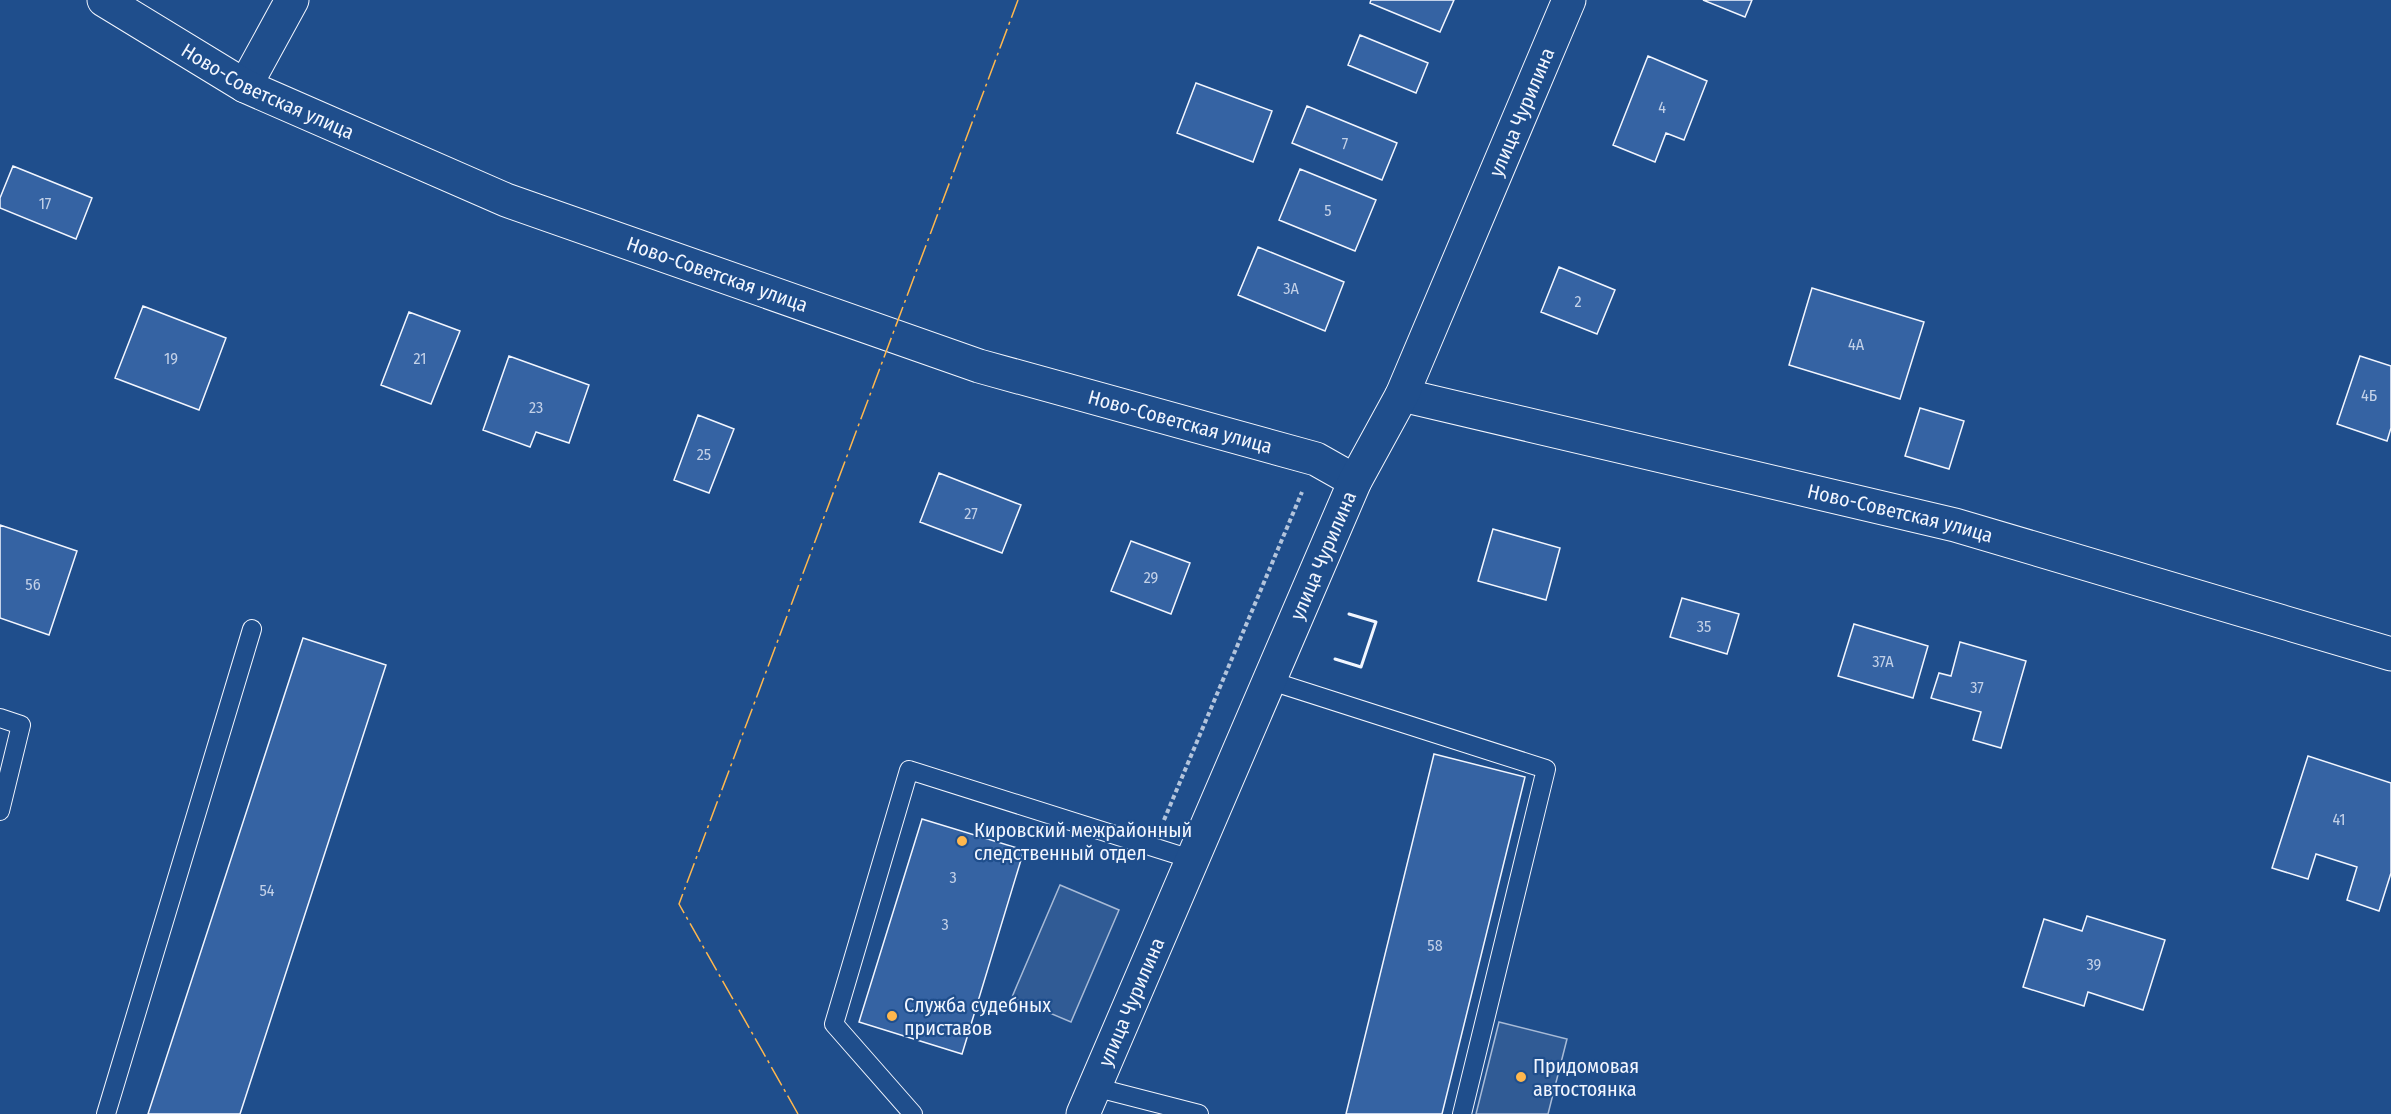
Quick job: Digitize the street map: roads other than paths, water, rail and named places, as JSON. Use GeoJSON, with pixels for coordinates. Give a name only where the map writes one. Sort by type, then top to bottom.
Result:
{"type":"FeatureCollection","features":[{"type":"Feature","properties":{"kind":"street","name":"Ново-Советская улица"},"geometry":{"type":"LineString","coordinates":[[104,0],[245,86],[506,200],[956,358],[1316,459],[1355,481]]}},
{"type":"Feature","properties":{"kind":"street"},"geometry":{"type":"LineString","coordinates":[[245,86],[292,0]]}},
{"type":"Feature","properties":{"kind":"street","name":"улица Чурилина"},"geometry":{"type":"LineString","coordinates":[[1089,1100],[1355,481],[1402,395],[1569,0]]}},
{"type":"Feature","properties":{"kind":"street","name":"Ново-Советская улица"},"geometry":{"type":"LineString","coordinates":[[1402,395],[1955,525],[2391,654]]}},
{"type":"Feature","properties":{"kind":"lane"},"geometry":{"type":"LineString","coordinates":[[106,1114],[252,629]]}},
{"type":"Feature","properties":{"kind":"lane"},"geometry":{"type":"LineString","coordinates":[[1268,680],[1546,769],[1462,1114]]}},
{"type":"Feature","properties":{"kind":"lane"},"geometry":{"type":"LineString","coordinates":[[0,718],[21,725],[0,811]]}},
{"type":"Feature","properties":{"kind":"lane"},"geometry":{"type":"LineString","coordinates":[[913,1114],[834,1024],[909,770],[1191,859]]}},
{"type":"Feature","properties":{"kind":"lane"},"geometry":{"type":"LineString","coordinates":[[1089,1100],[1199,1114]]}},
{"type":"Feature","properties":{"kind":"place","name":"Кировский межрайонный следственный отдел"},"geometry":{"type":"Point","coordinates":[962,841]}},
{"type":"Feature","properties":{"kind":"place","name":"Служба судебных приставов"},"geometry":{"type":"Point","coordinates":[892,1016]}},
{"type":"Feature","properties":{"kind":"place","name":"Придомовая автостоянка"},"geometry":{"type":"Point","coordinates":[1521,1077]}}]}
